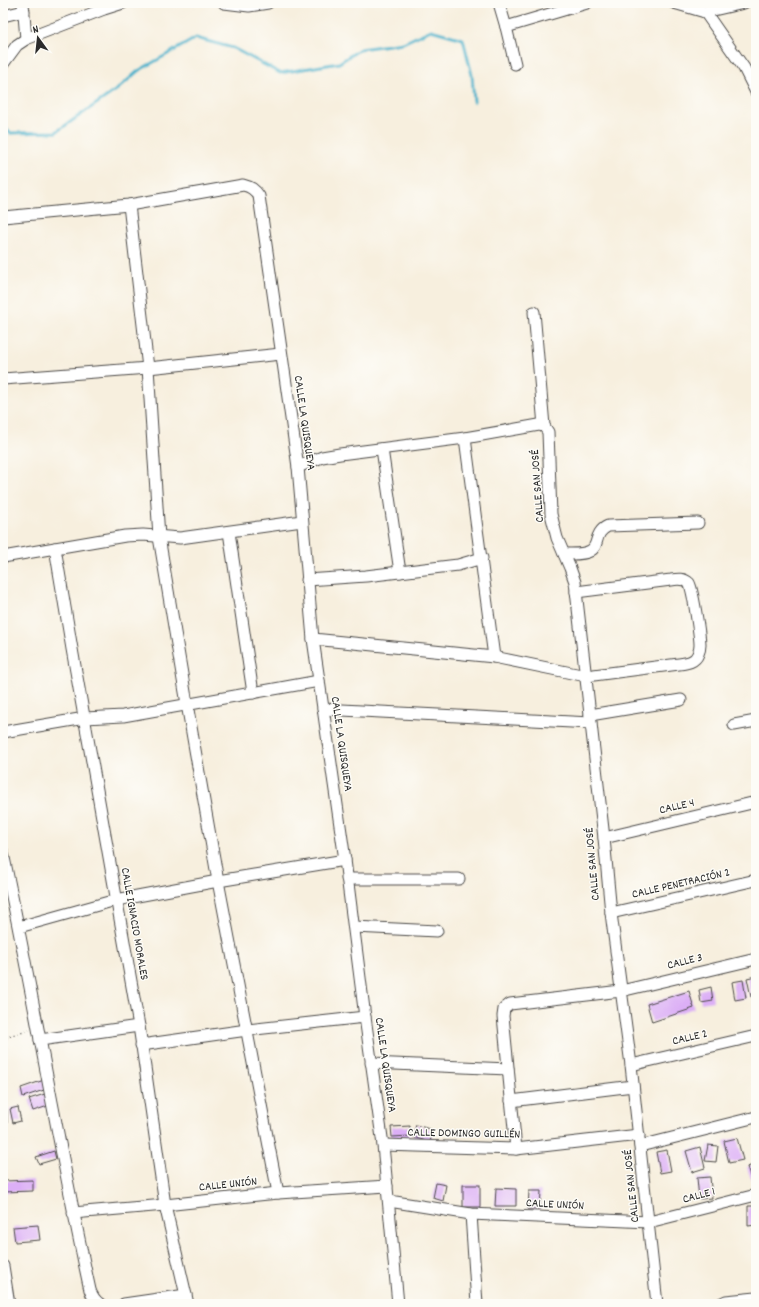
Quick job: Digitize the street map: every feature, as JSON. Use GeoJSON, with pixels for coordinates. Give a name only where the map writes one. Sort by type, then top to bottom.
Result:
{"type":"FeatureCollection","features":[{"type":"Feature","properties":{"kind":"street"},"geometry":{"type":"LineString","coordinates":[[3,64],[17,45],[26,39],[103,6],[123,3]]}},
{"type":"Feature","properties":{"kind":"street"},"geometry":{"type":"LineString","coordinates":[[224,3],[249,6],[268,3]]}},
{"type":"Feature","properties":{"kind":"street"},"geometry":{"type":"LineString","coordinates":[[499,3],[515,64]]}},
{"type":"Feature","properties":{"kind":"street"},"geometry":{"type":"LineString","coordinates":[[506,27],[587,3]]}},
{"type":"Feature","properties":{"kind":"street"},"geometry":{"type":"LineString","coordinates":[[674,3],[705,12],[744,3]]}},
{"type":"Feature","properties":{"kind":"street"},"geometry":{"type":"LineString","coordinates":[[3,16],[24,7],[26,39]]}},
{"type":"Feature","properties":{"kind":"street"},"geometry":{"type":"LineString","coordinates":[[705,12],[744,68],[756,92]]}},
{"type":"Feature","properties":{"kind":"street","name":"CALLE LA QUISQUEYA"},"geometry":{"type":"LineString","coordinates":[[129,205],[243,185],[250,187],[259,196],[298,467],[312,639],[345,860],[383,1145],[398,1304]]}},
{"type":"Feature","properties":{"kind":"street"},"geometry":{"type":"LineString","coordinates":[[3,217],[129,205],[148,368],[159,537],[218,881],[278,1192]]}},
{"type":"Feature","properties":{"kind":"street","name":"CALLE SAN JOSÉ"},"geometry":{"type":"LineString","coordinates":[[534,312],[544,426],[548,432],[551,514],[557,538],[575,582],[611,913],[640,1141],[657,1304]]}},
{"type":"Feature","properties":{"kind":"street"},"geometry":{"type":"LineString","coordinates":[[3,379],[148,368],[281,354]]}},
{"type":"Feature","properties":{"kind":"street"},"geometry":{"type":"LineString","coordinates":[[298,467],[322,457],[340,454],[465,438],[539,425],[544,426]]}},
{"type":"Feature","properties":{"kind":"street"},"geometry":{"type":"LineString","coordinates":[[465,438],[494,657]]}},
{"type":"Feature","properties":{"kind":"street"},"geometry":{"type":"LineString","coordinates":[[382,449],[400,572]]}},
{"type":"Feature","properties":{"kind":"street"},"geometry":{"type":"LineString","coordinates":[[3,557],[125,536],[143,535],[180,538],[302,521]]}},
{"type":"Feature","properties":{"kind":"street"},"geometry":{"type":"LineString","coordinates":[[564,554],[588,552],[592,550],[595,547],[598,534],[602,529],[608,526],[698,523]]}},
{"type":"Feature","properties":{"kind":"street"},"geometry":{"type":"LineString","coordinates":[[229,532],[253,693]]}},
{"type":"Feature","properties":{"kind":"street","name":"CALLE IGNACIO MORALES"},"geometry":{"type":"LineString","coordinates":[[55,548],[138,1026],[165,1205],[187,1300]]}},
{"type":"Feature","properties":{"kind":"street"},"geometry":{"type":"LineString","coordinates":[[307,580],[366,576],[458,565],[482,558]]}},
{"type":"Feature","properties":{"kind":"street"},"geometry":{"type":"LineString","coordinates":[[312,639],[494,657],[586,676],[690,662],[698,656],[700,644],[692,593],[688,582],[684,580],[671,580],[576,592]]}},
{"type":"Feature","properties":{"kind":"street"},"geometry":{"type":"LineString","coordinates":[[3,732],[85,718],[123,716],[319,681]]}},
{"type":"Feature","properties":{"kind":"street"},"geometry":{"type":"LineString","coordinates":[[323,709],[590,719],[681,700]]}},
{"type":"Feature","properties":{"kind":"street"},"geometry":{"type":"LineString","coordinates":[[734,725],[756,721]]}},
{"type":"Feature","properties":{"kind":"street","name":"CALLE 4"},"geometry":{"type":"LineString","coordinates":[[604,838],[756,802]]}},
{"type":"Feature","properties":{"kind":"street"},"geometry":{"type":"LineString","coordinates":[[3,853],[19,927],[73,1213],[90,1290],[96,1302],[100,1304]]}},
{"type":"Feature","properties":{"kind":"street"},"geometry":{"type":"LineString","coordinates":[[19,927],[116,900],[345,860]]}},
{"type":"Feature","properties":{"kind":"street"},"geometry":{"type":"LineString","coordinates":[[347,879],[459,879]]}},
{"type":"Feature","properties":{"kind":"street","name":"CALLE PENETRACIÓN 2"},"geometry":{"type":"LineString","coordinates":[[611,913],[756,880]]}},
{"type":"Feature","properties":{"kind":"street"},"geometry":{"type":"LineString","coordinates":[[354,927],[437,931]]}},
{"type":"Feature","properties":{"kind":"street","name":"CALLE 3"},"geometry":{"type":"LineString","coordinates":[[508,1069],[503,1016],[504,1008],[510,1004],[621,991],[756,959]]}},
{"type":"Feature","properties":{"kind":"street"},"geometry":{"type":"LineString","coordinates":[[141,1045],[247,1030],[365,1017]]}},
{"type":"Feature","properties":{"kind":"street"},"geometry":{"type":"LineString","coordinates":[[40,1040],[138,1026]]}},
{"type":"Feature","properties":{"kind":"street","name":"CALLE 2"},"geometry":{"type":"LineString","coordinates":[[631,1065],[756,1036]]}},
{"type":"Feature","properties":{"kind":"street"},"geometry":{"type":"LineString","coordinates":[[372,1063],[508,1069],[516,1150]]}},
{"type":"Feature","properties":{"kind":"street"},"geometry":{"type":"LineString","coordinates":[[511,1102],[633,1086]]}},
{"type":"Feature","properties":{"kind":"street","name":"CALLE DOMINGO GUILLÉN"},"geometry":{"type":"LineString","coordinates":[[383,1145],[516,1150],[640,1141],[756,1117]]}},
{"type":"Feature","properties":{"kind":"street","name":"CALLE UNIÓN"},"geometry":{"type":"LineString","coordinates":[[73,1213],[165,1205],[278,1192],[387,1186]]}},
{"type":"Feature","properties":{"kind":"street","name":"CALLE 1"},"geometry":{"type":"LineString","coordinates":[[648,1222],[756,1194]]}},
{"type":"Feature","properties":{"kind":"street","name":"CALLE UNIÓN"},"geometry":{"type":"LineString","coordinates":[[389,1201],[471,1214],[648,1222]]}},
{"type":"Feature","properties":{"kind":"street"},"geometry":{"type":"LineString","coordinates":[[471,1214],[477,1304]]}},
{"type":"Feature","properties":{"kind":"street"},"geometry":{"type":"LineString","coordinates":[[3,1266],[9,1304]]}},
{"type":"Feature","properties":{"kind":"street"},"geometry":{"type":"LineString","coordinates":[[720,1304],[726,1301],[756,1298]]}},
{"type":"Feature","properties":{"kind":"street"},"geometry":{"type":"LineString","coordinates":[[124,1304],[187,1300]]}},
{"type":"Feature","properties":{"kind":"path"},"geometry":{"type":"LineString","coordinates":[[3,1040],[7,1037],[38,1027]]}},
{"type":"Feature","properties":{"kind":"building"},"geometry":{"type":"Polygon","coordinates":[[[756,976],[756,996],[751,997],[747,978],[756,976]]]}},
{"type":"Feature","properties":{"kind":"building"},"geometry":{"type":"Polygon","coordinates":[[[743,980],[746,998],[735,1000],[732,982],[743,980]]]}},
{"type":"Feature","properties":{"kind":"building"},"geometry":{"type":"Polygon","coordinates":[[[711,987],[713,1001],[701,1003],[699,990],[711,987]]]}},
{"type":"Feature","properties":{"kind":"building"},"geometry":{"type":"Polygon","coordinates":[[[689,991],[694,1008],[652,1022],[647,1004],[689,991]]]}},
{"type":"Feature","properties":{"kind":"building"},"geometry":{"type":"Polygon","coordinates":[[[44,1080],[47,1089],[23,1097],[21,1088],[44,1080]]]}},
{"type":"Feature","properties":{"kind":"building"},"geometry":{"type":"Polygon","coordinates":[[[48,1093],[51,1105],[33,1111],[29,1099],[48,1093]]]}},
{"type":"Feature","properties":{"kind":"building"},"geometry":{"type":"Polygon","coordinates":[[[18,1107],[21,1121],[13,1123],[10,1109],[18,1107]]]}},
{"type":"Feature","properties":{"kind":"building"},"geometry":{"type":"Polygon","coordinates":[[[3,1111],[7,1111],[7,1127],[3,1127],[3,1111]]]}},
{"type":"Feature","properties":{"kind":"building"},"geometry":{"type":"Polygon","coordinates":[[[416,1125],[433,1130],[430,1142],[413,1137],[416,1125]]]}},
{"type":"Feature","properties":{"kind":"building"},"geometry":{"type":"Polygon","coordinates":[[[410,1126],[410,1136],[392,1137],[391,1127],[410,1126]]]}},
{"type":"Feature","properties":{"kind":"building"},"geometry":{"type":"Polygon","coordinates":[[[737,1138],[743,1160],[729,1163],[724,1141],[737,1138]]]}},
{"type":"Feature","properties":{"kind":"building"},"geometry":{"type":"Polygon","coordinates":[[[708,1145],[718,1146],[716,1162],[705,1161],[708,1145]]]}},
{"type":"Feature","properties":{"kind":"building"},"geometry":{"type":"Polygon","coordinates":[[[700,1147],[705,1168],[692,1172],[686,1151],[700,1147]]]}},
{"type":"Feature","properties":{"kind":"building"},"geometry":{"type":"Polygon","coordinates":[[[667,1150],[671,1171],[660,1173],[656,1152],[667,1150]]]}},
{"type":"Feature","properties":{"kind":"building"},"geometry":{"type":"Polygon","coordinates":[[[54,1151],[56,1159],[39,1164],[36,1157],[54,1151]]]}},
{"type":"Feature","properties":{"kind":"building"},"geometry":{"type":"Polygon","coordinates":[[[756,1164],[756,1186],[754,1187],[747,1167],[756,1164]]]}},
{"type":"Feature","properties":{"kind":"building"},"geometry":{"type":"Polygon","coordinates":[[[710,1177],[712,1198],[699,1199],[697,1178],[710,1177]]]}},
{"type":"Feature","properties":{"kind":"building"},"geometry":{"type":"Polygon","coordinates":[[[33,1180],[33,1191],[3,1192],[3,1181],[33,1180]]]}},
{"type":"Feature","properties":{"kind":"building"},"geometry":{"type":"Polygon","coordinates":[[[436,1183],[446,1185],[443,1201],[433,1198],[436,1183]]]}},
{"type":"Feature","properties":{"kind":"building"},"geometry":{"type":"Polygon","coordinates":[[[463,1185],[480,1185],[480,1207],[463,1207],[463,1185]]]}},
{"type":"Feature","properties":{"kind":"building"},"geometry":{"type":"Polygon","coordinates":[[[496,1188],[516,1189],[516,1206],[495,1206],[496,1188]]]}},
{"type":"Feature","properties":{"kind":"building"},"geometry":{"type":"Polygon","coordinates":[[[529,1191],[541,1191],[540,1209],[528,1209],[529,1191]]]}},
{"type":"Feature","properties":{"kind":"building"},"geometry":{"type":"Polygon","coordinates":[[[748,1206],[756,1206],[756,1225],[748,1226],[748,1206]]]}},
{"type":"Feature","properties":{"kind":"building"},"geometry":{"type":"Polygon","coordinates":[[[38,1225],[40,1240],[15,1242],[13,1227],[38,1225]]]}},
{"type":"Feature","properties":{"kind":"waterway"},"geometry":{"type":"LineString","coordinates":[[3,126],[10,133],[56,132],[119,88],[138,71],[196,38],[233,48],[280,73],[339,63],[360,49],[403,43],[431,30],[463,39],[472,75],[474,102]]}}]}
